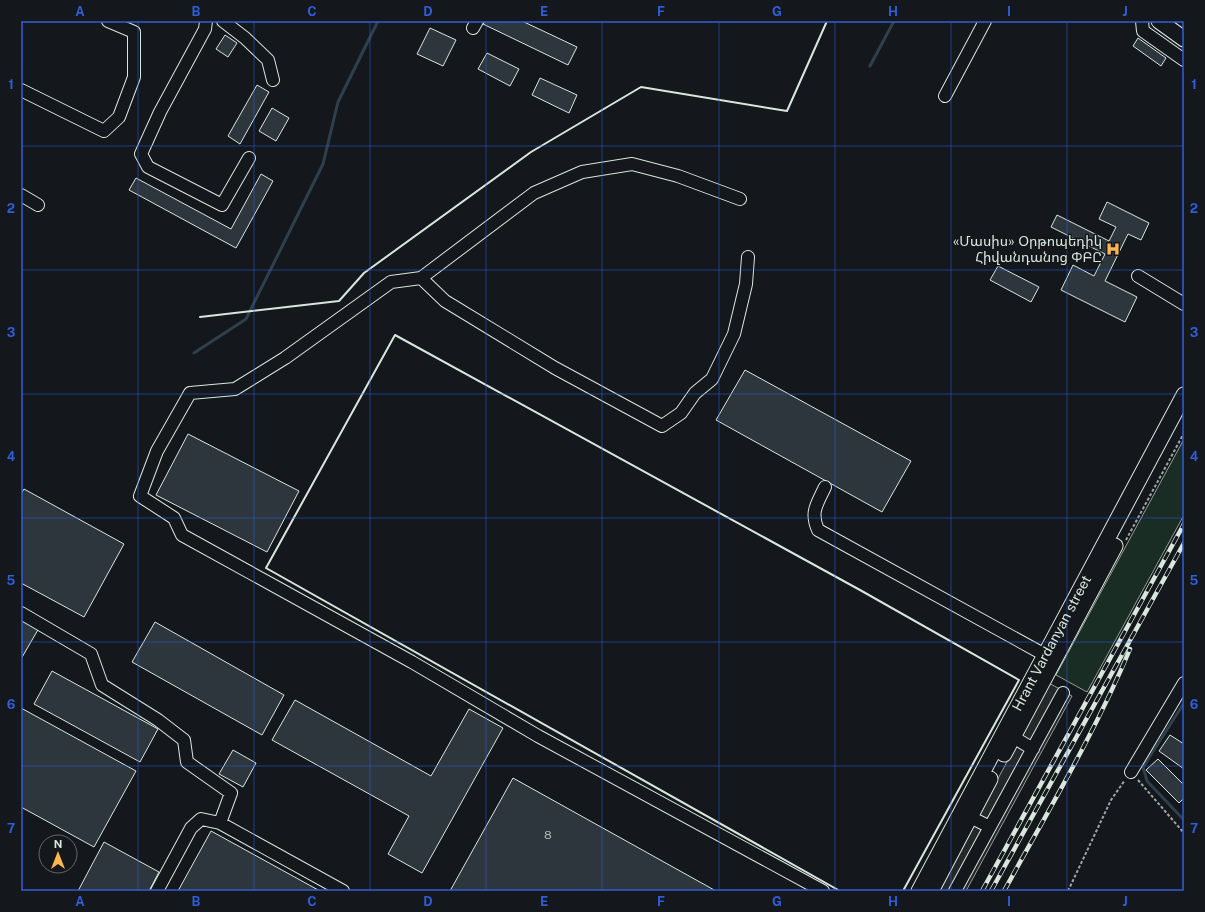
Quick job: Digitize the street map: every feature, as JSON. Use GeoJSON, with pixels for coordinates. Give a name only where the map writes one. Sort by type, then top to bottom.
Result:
{"type":"FeatureCollection","features":[{"type":"Feature","properties":{"kind":"main road"},"geometry":{"type":"LineString","coordinates":[[1159,21],[1184,39]]}},
{"type":"Feature","properties":{"kind":"main road","name":"Hrant Vardanyan street"},"geometry":{"type":"LineString","coordinates":[[919,891],[1184,395]]}},
{"type":"Feature","properties":{"kind":"main road","name":"Hrant Vardanyan street"},"geometry":{"type":"LineString","coordinates":[[931,891],[1184,417]]}},
{"type":"Feature","properties":{"kind":"street"},"geometry":{"type":"LineString","coordinates":[[21,90],[104,131],[119,117],[134,77],[134,32],[108,21]]}},
{"type":"Feature","properties":{"kind":"street"},"geometry":{"type":"LineString","coordinates":[[206,21],[205,29],[160,112],[140,154],[148,167],[222,205],[249,158]]}},
{"type":"Feature","properties":{"kind":"street"},"geometry":{"type":"LineString","coordinates":[[223,21],[245,38],[268,60],[273,80]]}},
{"type":"Feature","properties":{"kind":"street"},"geometry":{"type":"LineString","coordinates":[[946,96],[984,21]]}},
{"type":"Feature","properties":{"kind":"street"},"geometry":{"type":"LineString","coordinates":[[1142,21],[1143,31],[1184,60]]}},
{"type":"Feature","properties":{"kind":"street"},"geometry":{"type":"LineString","coordinates":[[740,199],[678,176],[632,164],[582,172],[534,193],[421,278],[391,282],[285,358],[235,389],[190,394],[158,451],[140,496],[174,518],[182,535],[412,662],[538,736],[823,891]]}},
{"type":"Feature","properties":{"kind":"street"},"geometry":{"type":"LineString","coordinates":[[21,195],[38,205]]}},
{"type":"Feature","properties":{"kind":"street"},"geometry":{"type":"LineString","coordinates":[[421,278],[445,301],[555,368],[662,426],[681,412],[695,393],[712,379],[734,334],[746,284],[748,257]]}},
{"type":"Feature","properties":{"kind":"street"},"geometry":{"type":"LineString","coordinates":[[1138,276],[1184,304]]}},
{"type":"Feature","properties":{"kind":"street"},"geometry":{"type":"LineString","coordinates":[[825,487],[814,509],[814,520],[818,530],[1045,655]]}},
{"type":"Feature","properties":{"kind":"street"},"geometry":{"type":"LineString","coordinates":[[21,613],[91,654],[102,685],[158,720],[184,740],[187,762],[231,793],[220,823]]}},
{"type":"Feature","properties":{"kind":"street"},"geometry":{"type":"LineString","coordinates":[[1131,772],[1184,683]]}},
{"type":"Feature","properties":{"kind":"street"},"geometry":{"type":"LineString","coordinates":[[955,891],[1064,693]]}},
{"type":"Feature","properties":{"kind":"street"},"geometry":{"type":"LineString","coordinates":[[1013,738],[1032,749]]}},
{"type":"Feature","properties":{"kind":"street"},"geometry":{"type":"LineString","coordinates":[[970,817],[990,827]]}},
{"type":"Feature","properties":{"kind":"street"},"geometry":{"type":"LineString","coordinates":[[157,891],[191,828],[201,819],[220,823],[343,891]]}},
{"type":"Feature","properties":{"kind":"path"},"geometry":{"type":"LineString","coordinates":[[1068,891],[1112,800],[1131,772],[1184,833]]}},
{"type":"Feature","properties":{"kind":"green space"},"geometry":{"type":"Polygon","coordinates":[[[1184,439],[1184,515],[1087,692],[1056,675],[1184,439]]]}},
{"type":"Feature","properties":{"kind":"shaded area"},"geometry":{"type":"Polygon","coordinates":[[[1049,683],[1072,696],[966,891],[938,891],[1049,683]]]}},
{"type":"Feature","properties":{"kind":"building"},"geometry":{"type":"Polygon","coordinates":[[[485,21],[522,21],[577,47],[568,65],[483,24],[485,21]]]}},
{"type":"Feature","properties":{"kind":"building"},"geometry":{"type":"Polygon","coordinates":[[[430,28],[456,40],[443,66],[417,54],[430,28]]]}},
{"type":"Feature","properties":{"kind":"building"},"geometry":{"type":"Polygon","coordinates":[[[225,35],[237,43],[228,57],[216,49],[225,35]]]}},
{"type":"Feature","properties":{"kind":"building"},"geometry":{"type":"Polygon","coordinates":[[[1138,38],[1166,58],[1161,66],[1133,46],[1138,38]]]}},
{"type":"Feature","properties":{"kind":"building"},"geometry":{"type":"Polygon","coordinates":[[[487,53],[519,69],[510,86],[478,69],[487,53]]]}},
{"type":"Feature","properties":{"kind":"building"},"geometry":{"type":"Polygon","coordinates":[[[540,78],[577,95],[569,113],[532,95],[540,78]]]}},
{"type":"Feature","properties":{"kind":"building"},"geometry":{"type":"Polygon","coordinates":[[[257,85],[269,92],[240,144],[228,136],[257,85]]]}},
{"type":"Feature","properties":{"kind":"building"},"geometry":{"type":"Polygon","coordinates":[[[272,108],[289,118],[276,141],[259,131],[272,108]]]}},
{"type":"Feature","properties":{"kind":"building"},"geometry":{"type":"Polygon","coordinates":[[[261,174],[273,181],[236,248],[129,190],[136,178],[231,229],[261,174]]]}},
{"type":"Feature","properties":{"kind":"building"},"geometry":{"type":"Polygon","coordinates":[[[1107,202],[1149,223],[1141,240],[1128,234],[1105,281],[1137,297],[1125,322],[1061,290],[1073,265],[1094,276],[1105,254],[1051,227],[1057,215],[1109,241],[1116,227],[1099,219],[1107,202]]]}},
{"type":"Feature","properties":{"kind":"building"},"geometry":{"type":"Polygon","coordinates":[[[998,266],[1039,287],[1031,302],[990,280],[998,266]]]}},
{"type":"Feature","properties":{"kind":"building"},"geometry":{"type":"Polygon","coordinates":[[[745,370],[911,461],[882,512],[716,420],[745,370]]]}},
{"type":"Feature","properties":{"kind":"building"},"geometry":{"type":"Polygon","coordinates":[[[188,434],[299,491],[267,552],[156,495],[188,434]]]}},
{"type":"Feature","properties":{"kind":"building"},"geometry":{"type":"Polygon","coordinates":[[[24,489],[124,544],[84,617],[21,583],[21,494],[24,489]]]}},
{"type":"Feature","properties":{"kind":"building"},"geometry":{"type":"Polygon","coordinates":[[[21,618],[39,628],[21,659],[21,618]]]}},
{"type":"Feature","properties":{"kind":"building"},"geometry":{"type":"Polygon","coordinates":[[[155,622],[284,695],[262,735],[132,662],[155,622]]]}},
{"type":"Feature","properties":{"kind":"building"},"geometry":{"type":"Polygon","coordinates":[[[52,671],[158,729],[140,762],[34,704],[52,671]]]}},
{"type":"Feature","properties":{"kind":"building"},"geometry":{"type":"Polygon","coordinates":[[[295,700],[431,776],[469,709],[503,728],[422,873],[388,854],[409,816],[272,740],[295,700]]]}},
{"type":"Feature","properties":{"kind":"building"},"geometry":{"type":"Polygon","coordinates":[[[21,708],[136,771],[94,847],[78,838],[78,834],[70,834],[21,807],[21,708]]]}},
{"type":"Feature","properties":{"kind":"building"},"geometry":{"type":"Polygon","coordinates":[[[1170,735],[1184,744],[1184,769],[1159,751],[1170,735]]]}},
{"type":"Feature","properties":{"kind":"building"},"geometry":{"type":"Polygon","coordinates":[[[233,750],[256,763],[243,787],[219,774],[233,750]]]}},
{"type":"Feature","properties":{"kind":"building"},"geometry":{"type":"Polygon","coordinates":[[[1158,759],[1184,785],[1184,798],[1179,803],[1146,770],[1158,759]]]}},
{"type":"Feature","properties":{"kind":"building"},"geometry":{"type":"Polygon","coordinates":[[[513,778],[716,891],[450,891],[513,778]]]}},
{"type":"Feature","properties":{"kind":"building"},"geometry":{"type":"Polygon","coordinates":[[[211,831],[320,891],[178,891],[211,831]]]}},
{"type":"Feature","properties":{"kind":"building"},"geometry":{"type":"Polygon","coordinates":[[[104,842],[159,872],[149,891],[78,891],[104,842]]]}},
{"type":"Feature","properties":{"kind":"waterway"},"geometry":{"type":"LineString","coordinates":[[194,353],[246,319],[323,164],[338,102],[378,21]]}},
{"type":"Feature","properties":{"kind":"waterway"},"geometry":{"type":"LineString","coordinates":[[870,66],[894,21]]}},
{"type":"Feature","properties":{"kind":"waterway"},"geometry":{"type":"LineString","coordinates":[[1184,703],[1143,767],[1147,781],[1184,820]]}},
{"type":"Feature","properties":{"kind":"railway"},"geometry":{"type":"LineString","coordinates":[[982,891],[1184,524]]}},
{"type":"Feature","properties":{"kind":"railway"},"geometry":{"type":"LineString","coordinates":[[991,891],[1184,543]]}},
{"type":"Feature","properties":{"kind":"railway"},"geometry":{"type":"LineString","coordinates":[[1004,891],[1102,711],[1130,649]]}},
{"type":"Feature","properties":{"kind":"wall"},"geometry":{"type":"LineString","coordinates":[[200,317],[339,301],[364,273],[531,152],[641,87],[787,111],[827,21]]}},
{"type":"Feature","properties":{"kind":"wall"},"geometry":{"type":"LineString","coordinates":[[840,891],[266,568],[395,335],[860,590],[1019,680],[903,891]]}},
{"type":"Feature","properties":{"kind":"place","name":"«Մասիս» Օրթոպեդիկ Հիվանդանոց ՓԲԸ"},"geometry":{"type":"Point","coordinates":[1113,249]}}]}
